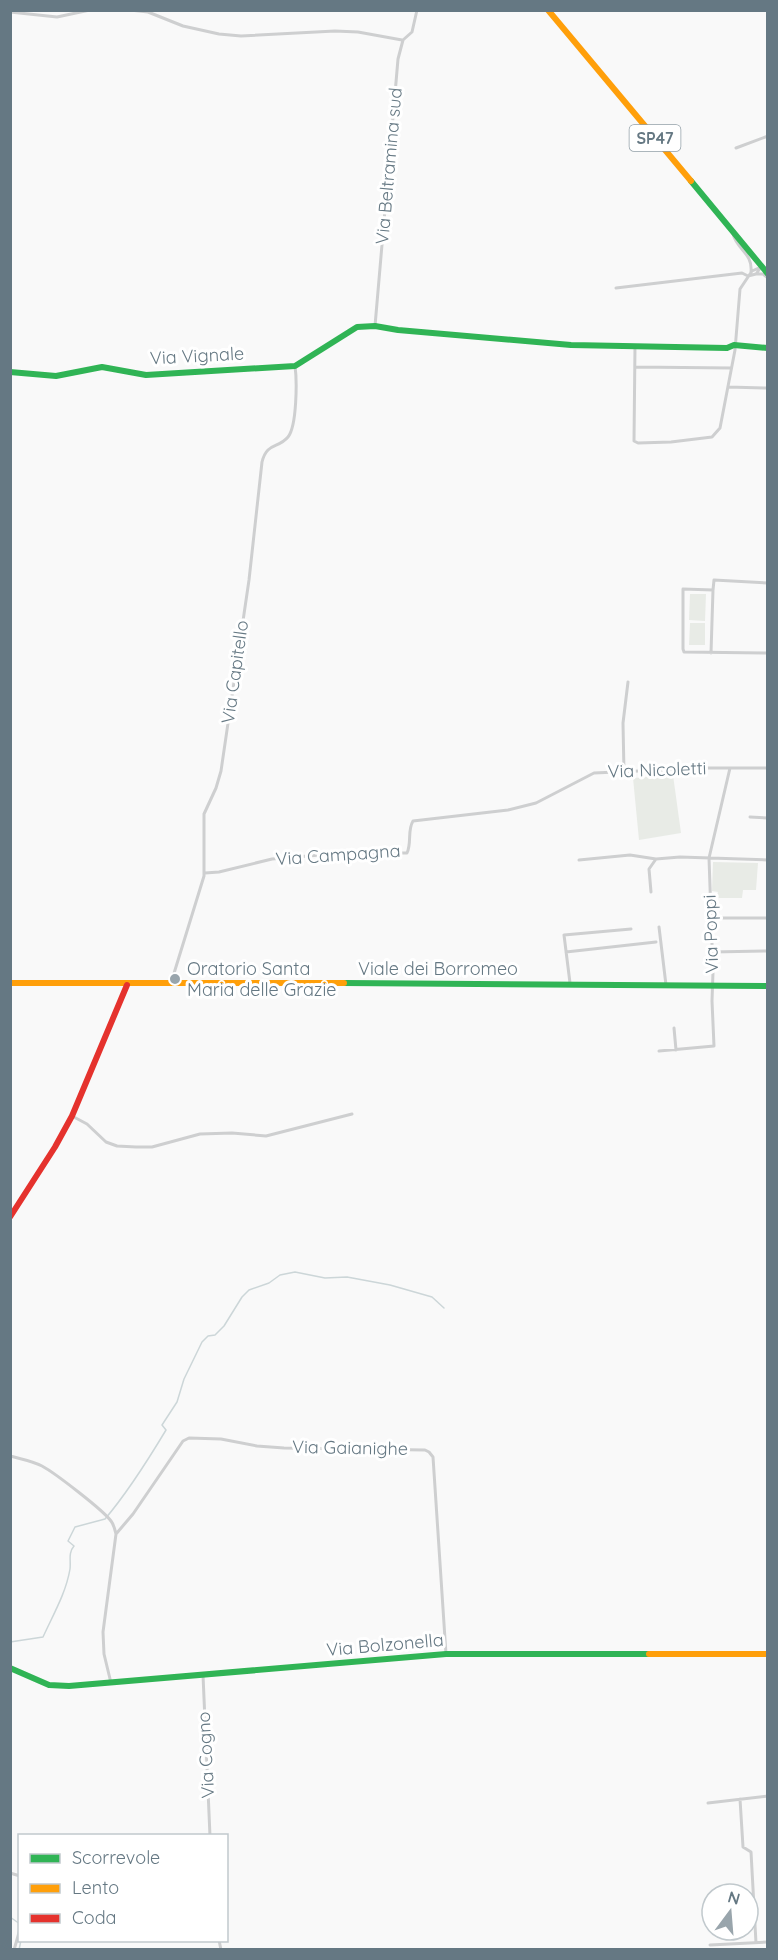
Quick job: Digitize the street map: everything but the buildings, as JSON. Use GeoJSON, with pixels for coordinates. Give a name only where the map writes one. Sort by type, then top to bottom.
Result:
{"type":"FeatureCollection","features":[{"type":"Feature","properties":{"kind":"street"},"geometry":{"type":"LineString","coordinates":[[10,12],[57,17],[90,10]]}},
{"type":"Feature","properties":{"kind":"street"},"geometry":{"type":"LineString","coordinates":[[130,10],[148,12],[183,26],[219,34],[241,36],[335,31],[403,40]]}},
{"type":"Feature","properties":{"kind":"street","name":"Via Beltramina sud"},"geometry":{"type":"LineString","coordinates":[[375,326],[398,67],[403,40],[412,32],[417,10]]}},
{"type":"Feature","properties":{"kind":"street","name":"SP47"},"geometry":{"type":"LineString","coordinates":[[548,10],[768,276]]}},
{"type":"Feature","properties":{"kind":"street"},"geometry":{"type":"LineString","coordinates":[[736,148],[768,136]]}},
{"type":"Feature","properties":{"kind":"street"},"geometry":{"type":"LineString","coordinates":[[733,232],[736,242],[751,260],[753,273]]}},
{"type":"Feature","properties":{"kind":"street"},"geometry":{"type":"LineString","coordinates":[[635,346],[634,441],[638,443],[671,442],[712,437],[720,428],[728,387],[740,289],[748,276],[761,267]]}},
{"type":"Feature","properties":{"kind":"street"},"geometry":{"type":"LineString","coordinates":[[616,288],[742,273],[748,276]]}},
{"type":"Feature","properties":{"kind":"street"},"geometry":{"type":"LineString","coordinates":[[753,273],[768,276]]}},
{"type":"Feature","properties":{"kind":"street"},"geometry":{"type":"LineString","coordinates":[[375,326],[530,342],[727,348],[734,345],[768,348]]}},
{"type":"Feature","properties":{"kind":"street","name":"Via Vignale"},"geometry":{"type":"LineString","coordinates":[[10,372],[56,376],[102,367],[146,375],[295,366],[357,327],[375,326]]}},
{"type":"Feature","properties":{"kind":"street","name":"Via Capitello"},"geometry":{"type":"LineString","coordinates":[[171,984],[205,873],[204,814],[221,771],[249,580],[262,462],[268,448],[287,438],[292,429],[295,366]]}},
{"type":"Feature","properties":{"kind":"street"},"geometry":{"type":"LineString","coordinates":[[635,367],[731,368]]}},
{"type":"Feature","properties":{"kind":"street"},"geometry":{"type":"LineString","coordinates":[[728,387],[766,388]]}},
{"type":"Feature","properties":{"kind":"street"},"geometry":{"type":"LineString","coordinates":[[711,653],[714,580],[768,583]]}},
{"type":"Feature","properties":{"kind":"street"},"geometry":{"type":"LineString","coordinates":[[713,590],[683,589],[683,649],[686,653],[768,653]]}},
{"type":"Feature","properties":{"kind":"street"},"geometry":{"type":"LineString","coordinates":[[624,772],[623,723],[628,682]]}},
{"type":"Feature","properties":{"kind":"street","name":"Via Poppi"},"geometry":{"type":"LineString","coordinates":[[659,1051],[714,1047],[708,858],[730,768]]}},
{"type":"Feature","properties":{"kind":"street","name":"Via Nicoletti"},"geometry":{"type":"LineString","coordinates":[[518,807],[536,804],[594,773],[768,768]]}},
{"type":"Feature","properties":{"kind":"street","name":"Via Campagna"},"geometry":{"type":"LineString","coordinates":[[205,873],[219,872],[272,859],[344,853],[407,853],[412,821],[518,807]]}},
{"type":"Feature","properties":{"kind":"street"},"geometry":{"type":"LineString","coordinates":[[750,817],[768,818]]}},
{"type":"Feature","properties":{"kind":"street"},"geometry":{"type":"LineString","coordinates":[[579,860],[630,855],[656,859],[680,857],[768,860]]}},
{"type":"Feature","properties":{"kind":"street"},"geometry":{"type":"LineString","coordinates":[[651,892],[649,869],[656,859]]}},
{"type":"Feature","properties":{"kind":"street"},"geometry":{"type":"LineString","coordinates":[[711,918],[768,918]]}},
{"type":"Feature","properties":{"kind":"street"},"geometry":{"type":"LineString","coordinates":[[659,927],[666,985]]}},
{"type":"Feature","properties":{"kind":"street"},"geometry":{"type":"LineString","coordinates":[[570,984],[564,935],[631,929]]}},
{"type":"Feature","properties":{"kind":"street"},"geometry":{"type":"LineString","coordinates":[[566,952],[656,942]]}},
{"type":"Feature","properties":{"kind":"street"},"geometry":{"type":"LineString","coordinates":[[712,952],[768,951]]}},
{"type":"Feature","properties":{"kind":"street","name":"Viale dei Borromeo"},"geometry":{"type":"LineString","coordinates":[[10,983],[486,985],[541,983],[768,986]]}},
{"type":"Feature","properties":{"kind":"street"},"geometry":{"type":"LineString","coordinates":[[10,1217],[72,1116],[127,985]]}},
{"type":"Feature","properties":{"kind":"street"},"geometry":{"type":"LineString","coordinates":[[674,1028],[676,1050]]}},
{"type":"Feature","properties":{"kind":"street"},"geometry":{"type":"LineString","coordinates":[[72,1116],[87,1124],[106,1142],[136,1148],[152,1147],[200,1134],[232,1133],[266,1136],[352,1114]]}},
{"type":"Feature","properties":{"kind":"street","name":"Via Gaianighe"},"geometry":{"type":"LineString","coordinates":[[116,1534],[133,1514],[183,1441],[189,1438],[221,1439],[257,1446],[284,1448],[424,1450],[433,1457],[446,1654]]}},
{"type":"Feature","properties":{"kind":"street"},"geometry":{"type":"LineString","coordinates":[[10,1456],[43,1467],[112,1522],[116,1534],[103,1632],[104,1653],[111,1683]]}},
{"type":"Feature","properties":{"kind":"street","name":"Via Bolzonella"},"geometry":{"type":"LineString","coordinates":[[10,1668],[49,1685],[69,1686],[446,1654],[768,1654]]}},
{"type":"Feature","properties":{"kind":"street","name":"Via Cogno"},"geometry":{"type":"LineString","coordinates":[[203,1675],[210,1834]]}},
{"type":"Feature","properties":{"kind":"street"},"geometry":{"type":"LineString","coordinates":[[708,1803],[768,1796]]}},
{"type":"Feature","properties":{"kind":"street"},"geometry":{"type":"LineString","coordinates":[[740,1799],[743,1847],[752,1852],[756,1943]]}},
{"type":"Feature","properties":{"kind":"street"},"geometry":{"type":"LineString","coordinates":[[710,1945],[768,1942]]}},
{"type":"Feature","properties":{"kind":"shaded area"},"geometry":{"type":"Polygon","coordinates":[[[690,594],[706,594],[705,621],[689,620],[690,594]]]}},
{"type":"Feature","properties":{"kind":"shaded area"},"geometry":{"type":"Polygon","coordinates":[[[690,623],[705,623],[705,645],[689,645],[690,623]]]}},
{"type":"Feature","properties":{"kind":"shaded area"},"geometry":{"type":"Polygon","coordinates":[[[673,775],[681,833],[639,840],[633,778],[673,775]]]}},
{"type":"Feature","properties":{"kind":"shaded area"},"geometry":{"type":"Polygon","coordinates":[[[713,862],[758,863],[756,890],[743,890],[742,898],[716,898],[718,892],[712,891],[713,862]]]}},
{"type":"Feature","properties":{"kind":"waterway"},"geometry":{"type":"LineString","coordinates":[[10,1642],[43,1637],[66,1587],[70,1569],[70,1554],[74,1546],[68,1541],[75,1527],[105,1519],[122,1498],[166,1430],[162,1425],[177,1402],[184,1379],[202,1342],[208,1336],[215,1335],[224,1326],[249,1290],[269,1283],[280,1275],[295,1272],[325,1278],[347,1277],[390,1285],[432,1297],[444,1308]]}},
{"type":"Feature","properties":{"kind":"waterway"},"geometry":{"type":"LineString","coordinates":[[10,1917],[18,1923]]}},
{"type":"Feature","properties":{"kind":"waterway"},"geometry":{"type":"LineString","coordinates":[[19,1950],[21,1942]]}},
{"type":"Feature","properties":{"kind":"traffic: fast"},"geometry":{"type":"LineString","coordinates":[[691,181],[768,274]]}},
{"type":"Feature","properties":{"kind":"traffic: fast"},"geometry":{"type":"LineString","coordinates":[[10,372],[56,376],[102,367],[146,375],[295,366],[357,327],[375,326],[571,345],[727,348],[734,345],[768,348]]}},
{"type":"Feature","properties":{"kind":"traffic: fast"},"geometry":{"type":"LineString","coordinates":[[344,983],[768,986]]}},
{"type":"Feature","properties":{"kind":"traffic: fast"},"geometry":{"type":"LineString","coordinates":[[10,1668],[49,1685],[69,1686],[446,1654],[649,1654]]}},
{"type":"Feature","properties":{"kind":"traffic: slow"},"geometry":{"type":"LineString","coordinates":[[548,10],[691,181]]}},
{"type":"Feature","properties":{"kind":"traffic: slow"},"geometry":{"type":"LineString","coordinates":[[10,983],[344,983]]}},
{"type":"Feature","properties":{"kind":"traffic: slow"},"geometry":{"type":"LineString","coordinates":[[649,1654],[768,1654]]}},
{"type":"Feature","properties":{"kind":"traffic: jam"},"geometry":{"type":"LineString","coordinates":[[10,1217],[72,1116],[127,985]]}},
{"type":"Feature","properties":{"kind":"place","name":"Oratorio Santa Maria delle Grazie"},"geometry":{"type":"Point","coordinates":[175,979]}}]}
